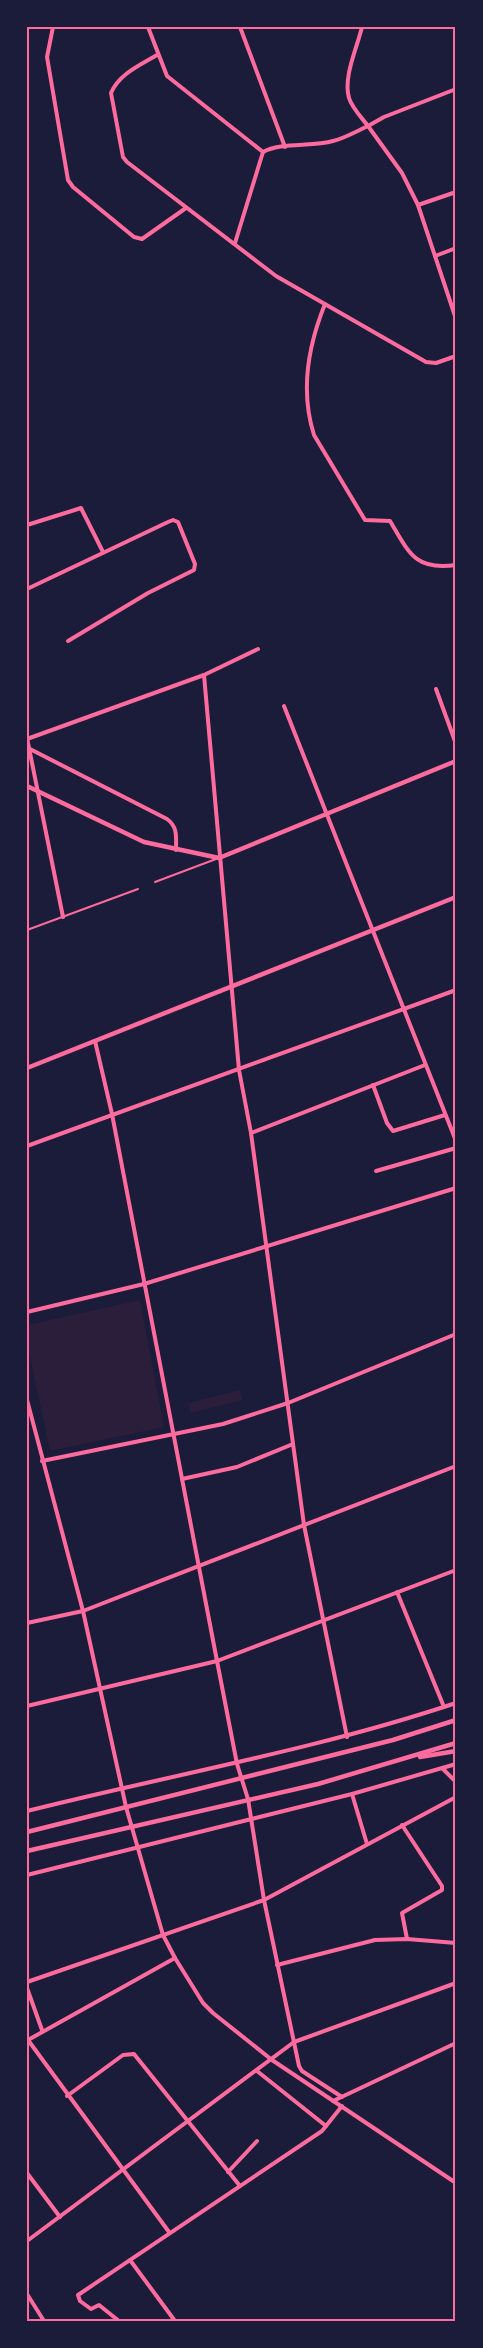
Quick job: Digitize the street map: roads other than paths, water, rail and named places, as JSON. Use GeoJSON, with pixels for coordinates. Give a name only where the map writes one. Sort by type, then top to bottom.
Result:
{"type":"FeatureCollection","features":[{"type":"Feature","properties":{"kind":"street"},"geometry":{"type":"LineString","coordinates":[[53,27],[47,57],[64,169],[73,187],[134,237],[142,239],[186,207]]}},
{"type":"Feature","properties":{"kind":"street"},"geometry":{"type":"LineString","coordinates":[[148,27],[167,76],[264,152]]}},
{"type":"Feature","properties":{"kind":"street"},"geometry":{"type":"LineString","coordinates":[[240,27],[285,147]]}},
{"type":"Feature","properties":{"kind":"street"},"geometry":{"type":"LineString","coordinates":[[362,27],[350,74],[348,92],[350,100],[402,173],[418,205],[456,319]]}},
{"type":"Feature","properties":{"kind":"street"},"geometry":{"type":"LineString","coordinates":[[157,55],[130,71],[115,84],[111,93],[111,103],[123,157],[276,276],[431,364],[456,356]]}},
{"type":"Feature","properties":{"kind":"street"},"geometry":{"type":"LineString","coordinates":[[235,243],[264,152],[271,147],[334,141],[384,117],[456,89]]}},
{"type":"Feature","properties":{"kind":"street"},"geometry":{"type":"LineString","coordinates":[[418,205],[456,192]]}},
{"type":"Feature","properties":{"kind":"street"},"geometry":{"type":"LineString","coordinates":[[435,256],[456,248]]}},
{"type":"Feature","properties":{"kind":"street"},"geometry":{"type":"LineString","coordinates":[[325,304],[313,334],[308,356],[310,421],[314,435],[365,520],[390,521],[410,555],[420,563],[431,566],[456,565]]}},
{"type":"Feature","properties":{"kind":"street"},"geometry":{"type":"LineString","coordinates":[[27,525],[81,508],[103,552]]}},
{"type":"Feature","properties":{"kind":"street"},"geometry":{"type":"LineString","coordinates":[[27,589],[173,520],[178,522],[195,564],[194,570],[148,592],[68,641]]}},
{"type":"Feature","properties":{"kind":"street"},"geometry":{"type":"LineString","coordinates":[[63,917],[27,738],[204,675],[258,649]]}},
{"type":"Feature","properties":{"kind":"street"},"geometry":{"type":"LineString","coordinates":[[204,675],[239,1070],[251,1133],[304,1525],[347,1737]]}},
{"type":"Feature","properties":{"kind":"street"},"geometry":{"type":"LineString","coordinates":[[436,689],[456,744]]}},
{"type":"Feature","properties":{"kind":"street"},"geometry":{"type":"LineString","coordinates":[[284,706],[328,814],[371,931],[456,1141]]}},
{"type":"Feature","properties":{"kind":"street"},"geometry":{"type":"LineString","coordinates":[[28,748],[167,819],[174,824],[176,851]]}},
{"type":"Feature","properties":{"kind":"street"},"geometry":{"type":"LineString","coordinates":[[27,786],[144,842],[176,851],[219,858],[456,760]]}},
{"type":"Feature","properties":{"kind":"street"},"geometry":{"type":"LineString","coordinates":[[27,1068],[456,897]]}},
{"type":"Feature","properties":{"kind":"street"},"geometry":{"type":"LineString","coordinates":[[27,1146],[456,990]]}},
{"type":"Feature","properties":{"kind":"street"},"geometry":{"type":"LineString","coordinates":[[95,1041],[112,1114],[175,1434],[198,1567],[237,1764],[248,1799],[264,1900],[294,2042],[302,2071],[342,2097]]}},
{"type":"Feature","properties":{"kind":"street"},"geometry":{"type":"LineString","coordinates":[[251,1133],[425,1065]]}},
{"type":"Feature","properties":{"kind":"street"},"geometry":{"type":"LineString","coordinates":[[373,1085],[387,1123],[393,1131],[445,1115]]}},
{"type":"Feature","properties":{"kind":"street"},"geometry":{"type":"LineString","coordinates":[[376,1171],[456,1148]]}},
{"type":"Feature","properties":{"kind":"street"},"geometry":{"type":"LineString","coordinates":[[27,1312],[144,1284],[456,1188]]}},
{"type":"Feature","properties":{"kind":"street"},"geometry":{"type":"LineString","coordinates":[[42,1461],[223,1424],[288,1403],[456,1334]]}},
{"type":"Feature","properties":{"kind":"street"},"geometry":{"type":"LineString","coordinates":[[27,1400],[83,1611],[126,1807],[163,1935],[175,1958],[203,2003],[273,2060],[456,2182]]}},
{"type":"Feature","properties":{"kind":"street"},"geometry":{"type":"LineString","coordinates":[[182,1479],[237,1467],[293,1444]]}},
{"type":"Feature","properties":{"kind":"street"},"geometry":{"type":"LineString","coordinates":[[27,1623],[83,1611],[456,1466]]}},
{"type":"Feature","properties":{"kind":"street"},"geometry":{"type":"LineString","coordinates":[[27,1706],[217,1661],[456,1570]]}},
{"type":"Feature","properties":{"kind":"street"},"geometry":{"type":"LineString","coordinates":[[397,1592],[444,1707]]}},
{"type":"Feature","properties":{"kind":"street"},"geometry":{"type":"LineString","coordinates":[[27,1811],[347,1737],[456,1703]]}},
{"type":"Feature","properties":{"kind":"street"},"geometry":{"type":"LineString","coordinates":[[27,1832],[393,1740],[456,1720]]}},
{"type":"Feature","properties":{"kind":"street"},"geometry":{"type":"LineString","coordinates":[[27,1851],[318,1784],[456,1743]]}},
{"type":"Feature","properties":{"kind":"street"},"geometry":{"type":"LineString","coordinates":[[417,1756],[456,1751]]}},
{"type":"Feature","properties":{"kind":"street"},"geometry":{"type":"LineString","coordinates":[[27,1875],[352,1794],[456,1764]]}},
{"type":"Feature","properties":{"kind":"street"},"geometry":{"type":"LineString","coordinates":[[443,1769],[456,1782]]}},
{"type":"Feature","properties":{"kind":"street"},"geometry":{"type":"LineString","coordinates":[[352,1794],[367,1844]]}},
{"type":"Feature","properties":{"kind":"street"},"geometry":{"type":"LineString","coordinates":[[27,1982],[264,1900],[456,1797]]}},
{"type":"Feature","properties":{"kind":"street"},"geometry":{"type":"LineString","coordinates":[[402,1825],[442,1886],[442,1890],[402,1913],[407,1939]]}},
{"type":"Feature","properties":{"kind":"street"},"geometry":{"type":"LineString","coordinates":[[277,1965],[375,1940],[456,1942]]}},
{"type":"Feature","properties":{"kind":"street"},"geometry":{"type":"LineString","coordinates":[[169,2233],[27,2040],[175,1958]]}},
{"type":"Feature","properties":{"kind":"street"},"geometry":{"type":"LineString","coordinates":[[27,2241],[187,2121],[273,2060],[294,2042],[456,1983]]}},
{"type":"Feature","properties":{"kind":"street"},"geometry":{"type":"LineString","coordinates":[[27,1988],[42,2030]]}},
{"type":"Feature","properties":{"kind":"street"},"geometry":{"type":"LineString","coordinates":[[333,2101],[456,2043]]}},
{"type":"Feature","properties":{"kind":"street"},"geometry":{"type":"LineString","coordinates":[[68,2096],[123,2055],[134,2054],[240,2186]]}},
{"type":"Feature","properties":{"kind":"street"},"geometry":{"type":"LineString","coordinates":[[257,2071],[326,2126]]}},
{"type":"Feature","properties":{"kind":"street"},"geometry":{"type":"LineString","coordinates":[[118,2321],[99,2306],[91,2309],[78,2298],[78,2295],[326,2126],[342,2106]]}},
{"type":"Feature","properties":{"kind":"street"},"geometry":{"type":"LineString","coordinates":[[228,2172],[257,2141]]}},
{"type":"Feature","properties":{"kind":"street"},"geometry":{"type":"LineString","coordinates":[[27,2173],[60,2217]]}},
{"type":"Feature","properties":{"kind":"street"},"geometry":{"type":"LineString","coordinates":[[130,2260],[175,2321]]}},
{"type":"Feature","properties":{"kind":"street"},"geometry":{"type":"LineString","coordinates":[[27,2294],[44,2321]]}},
{"type":"Feature","properties":{"kind":"lane"},"geometry":{"type":"LineString","coordinates":[[155,882],[219,858]]}},
{"type":"Feature","properties":{"kind":"lane"},"geometry":{"type":"LineString","coordinates":[[27,930],[138,889]]}}]}
